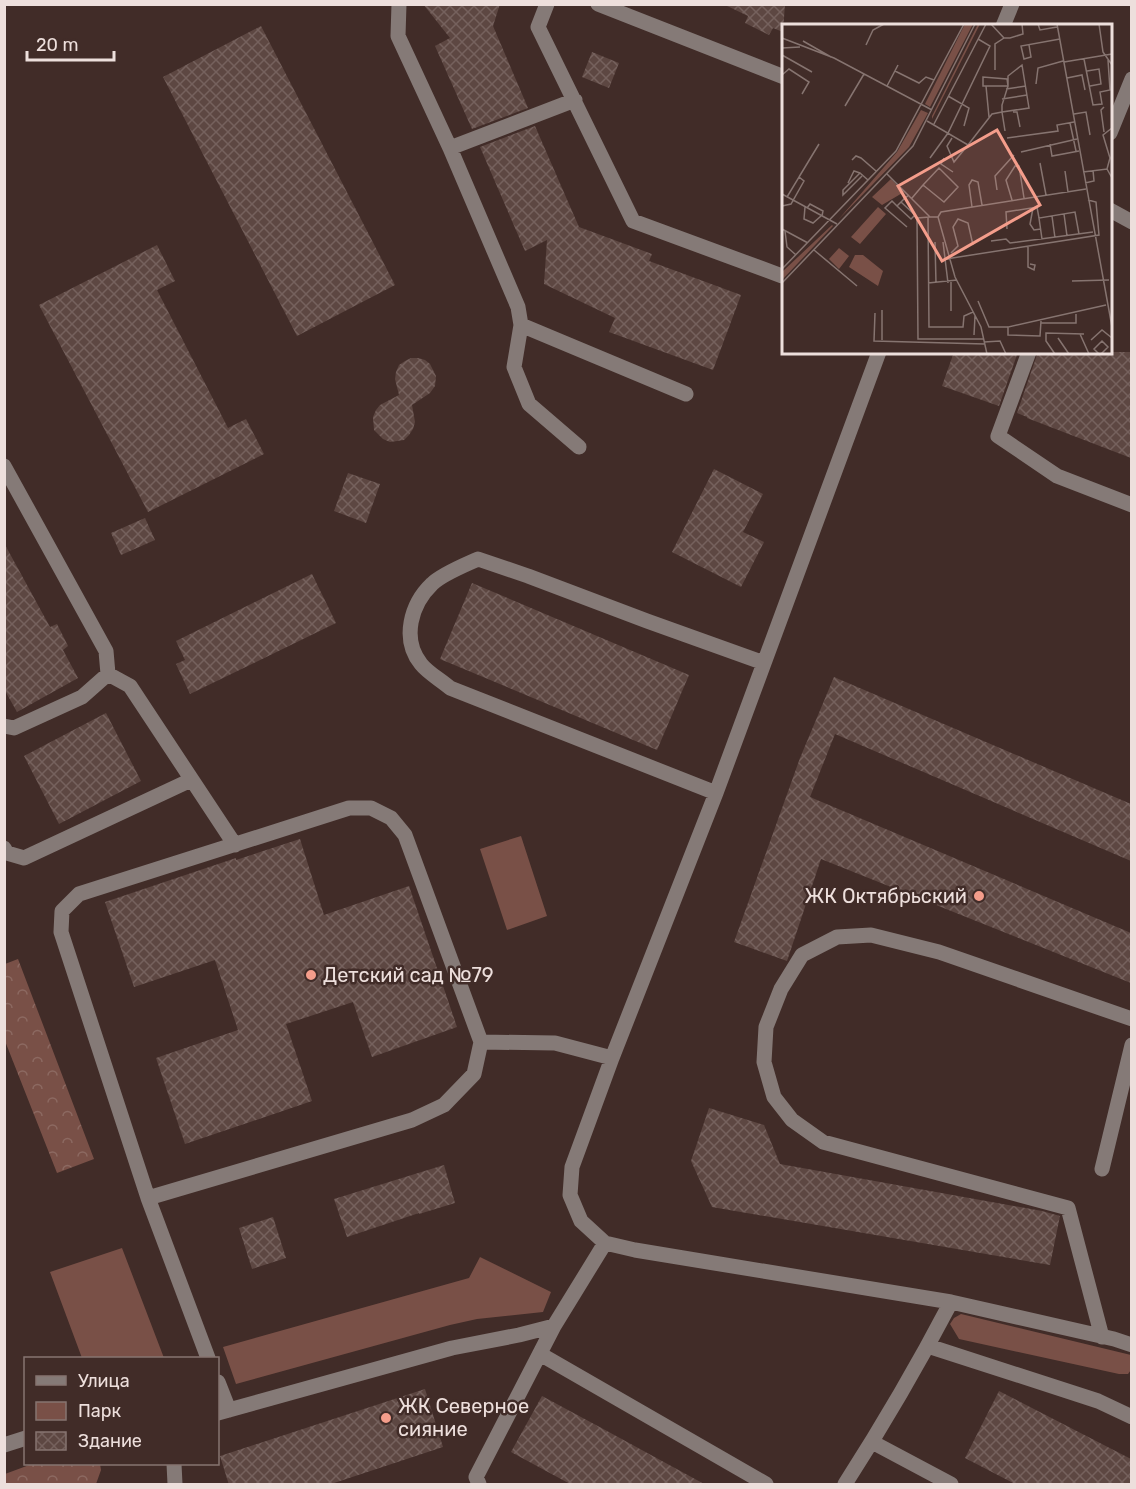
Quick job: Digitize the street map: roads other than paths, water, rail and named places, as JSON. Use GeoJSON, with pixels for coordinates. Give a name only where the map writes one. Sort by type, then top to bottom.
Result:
{"type":"FeatureCollection","features":[{"type":"Feature","properties":{"kind":"street"},"geometry":{"type":"LineString","coordinates":[[399,4],[398,36],[450,148],[518,307],[521,325],[514,367],[529,404],[579,447]]}},
{"type":"Feature","properties":{"kind":"street"},"geometry":{"type":"LineString","coordinates":[[547,4],[538,27],[633,221],[782,276]]}},
{"type":"Feature","properties":{"kind":"street"},"geometry":{"type":"LineString","coordinates":[[598,4],[782,77]]}},
{"type":"Feature","properties":{"kind":"street"},"geometry":{"type":"LineString","coordinates":[[1005,24],[1012,4]]}},
{"type":"Feature","properties":{"kind":"street"},"geometry":{"type":"LineString","coordinates":[[1112,129],[1129,96],[1131,80]]}},
{"type":"Feature","properties":{"kind":"street"},"geometry":{"type":"LineString","coordinates":[[450,148],[574,100]]}},
{"type":"Feature","properties":{"kind":"street"},"geometry":{"type":"LineString","coordinates":[[1112,211],[1131,222]]}},
{"type":"Feature","properties":{"kind":"street"},"geometry":{"type":"LineString","coordinates":[[521,325],[686,394]]}},
{"type":"Feature","properties":{"kind":"street"},"geometry":{"type":"LineString","coordinates":[[878,354],[716,793],[612,1058],[572,1167],[570,1194],[581,1221],[605,1243],[635,1250],[951,1302],[1131,1345]]}},
{"type":"Feature","properties":{"kind":"street"},"geometry":{"type":"LineString","coordinates":[[1028,354],[998,436],[1057,476],[1131,505]]}},
{"type":"Feature","properties":{"kind":"street"},"geometry":{"type":"LineString","coordinates":[[4,466],[106,651],[108,674]]}},
{"type":"Feature","properties":{"kind":"street"},"geometry":{"type":"LineString","coordinates":[[716,793],[450,688],[421,665],[412,648],[409,631],[412,616],[420,599],[433,582],[478,559],[764,663]]}},
{"type":"Feature","properties":{"kind":"street"},"geometry":{"type":"LineString","coordinates":[[4,726],[14,728],[82,697],[108,674]]}},
{"type":"Feature","properties":{"kind":"street"},"geometry":{"type":"LineString","coordinates":[[108,674],[130,686],[235,845]]}},
{"type":"Feature","properties":{"kind":"street"},"geometry":{"type":"LineString","coordinates":[[4,848],[7,853],[24,858],[191,780]]}},
{"type":"Feature","properties":{"kind":"street"},"geometry":{"type":"LineString","coordinates":[[148,1198],[412,1120],[444,1105],[474,1074],[481,1042],[405,835],[391,818],[371,808],[349,808],[79,894],[62,911],[61,932],[148,1198],[207,1357]]}},
{"type":"Feature","properties":{"kind":"street"},"geometry":{"type":"LineString","coordinates":[[1102,1337],[1068,1208],[823,1142],[792,1120],[774,1097],[764,1062],[766,1027],[781,989],[802,955],[837,937],[871,935],[939,952],[1131,1019]]}},
{"type":"Feature","properties":{"kind":"street"},"geometry":{"type":"LineString","coordinates":[[481,1042],[555,1043],[612,1058]]}},
{"type":"Feature","properties":{"kind":"street"},"geometry":{"type":"LineString","coordinates":[[1102,1169],[1131,1045]]}},
{"type":"Feature","properties":{"kind":"street"},"geometry":{"type":"LineString","coordinates":[[479,1485],[476,1477],[554,1326],[605,1243]]}},
{"type":"Feature","properties":{"kind":"street"},"geometry":{"type":"LineString","coordinates":[[846,1485],[928,1346],[951,1302]]}},
{"type":"Feature","properties":{"kind":"street"},"geometry":{"type":"LineString","coordinates":[[219,1388],[223,1411],[452,1348],[554,1326]]}},
{"type":"Feature","properties":{"kind":"street"},"geometry":{"type":"LineString","coordinates":[[928,1346],[1098,1401],[1131,1417]]}},
{"type":"Feature","properties":{"kind":"street"},"geometry":{"type":"LineString","coordinates":[[540,1354],[766,1485]]}},
{"type":"Feature","properties":{"kind":"street"},"geometry":{"type":"LineString","coordinates":[[4,1445],[24,1439]]}},
{"type":"Feature","properties":{"kind":"street"},"geometry":{"type":"LineString","coordinates":[[872,1442],[951,1485]]}},
{"type":"Feature","properties":{"kind":"street"},"geometry":{"type":"LineString","coordinates":[[174,1465],[175,1485]]}},
{"type":"Feature","properties":{"kind":"place","name":"ЖК Октябрьский"},"geometry":{"type":"Point","coordinates":[979,896]}},
{"type":"Feature","properties":{"kind":"place","name":"Детский сад №79"},"geometry":{"type":"Point","coordinates":[311,975]}},
{"type":"Feature","properties":{"kind":"place","name":"ЖК Северное сияние"},"geometry":{"type":"Point","coordinates":[386,1418]}}]}
